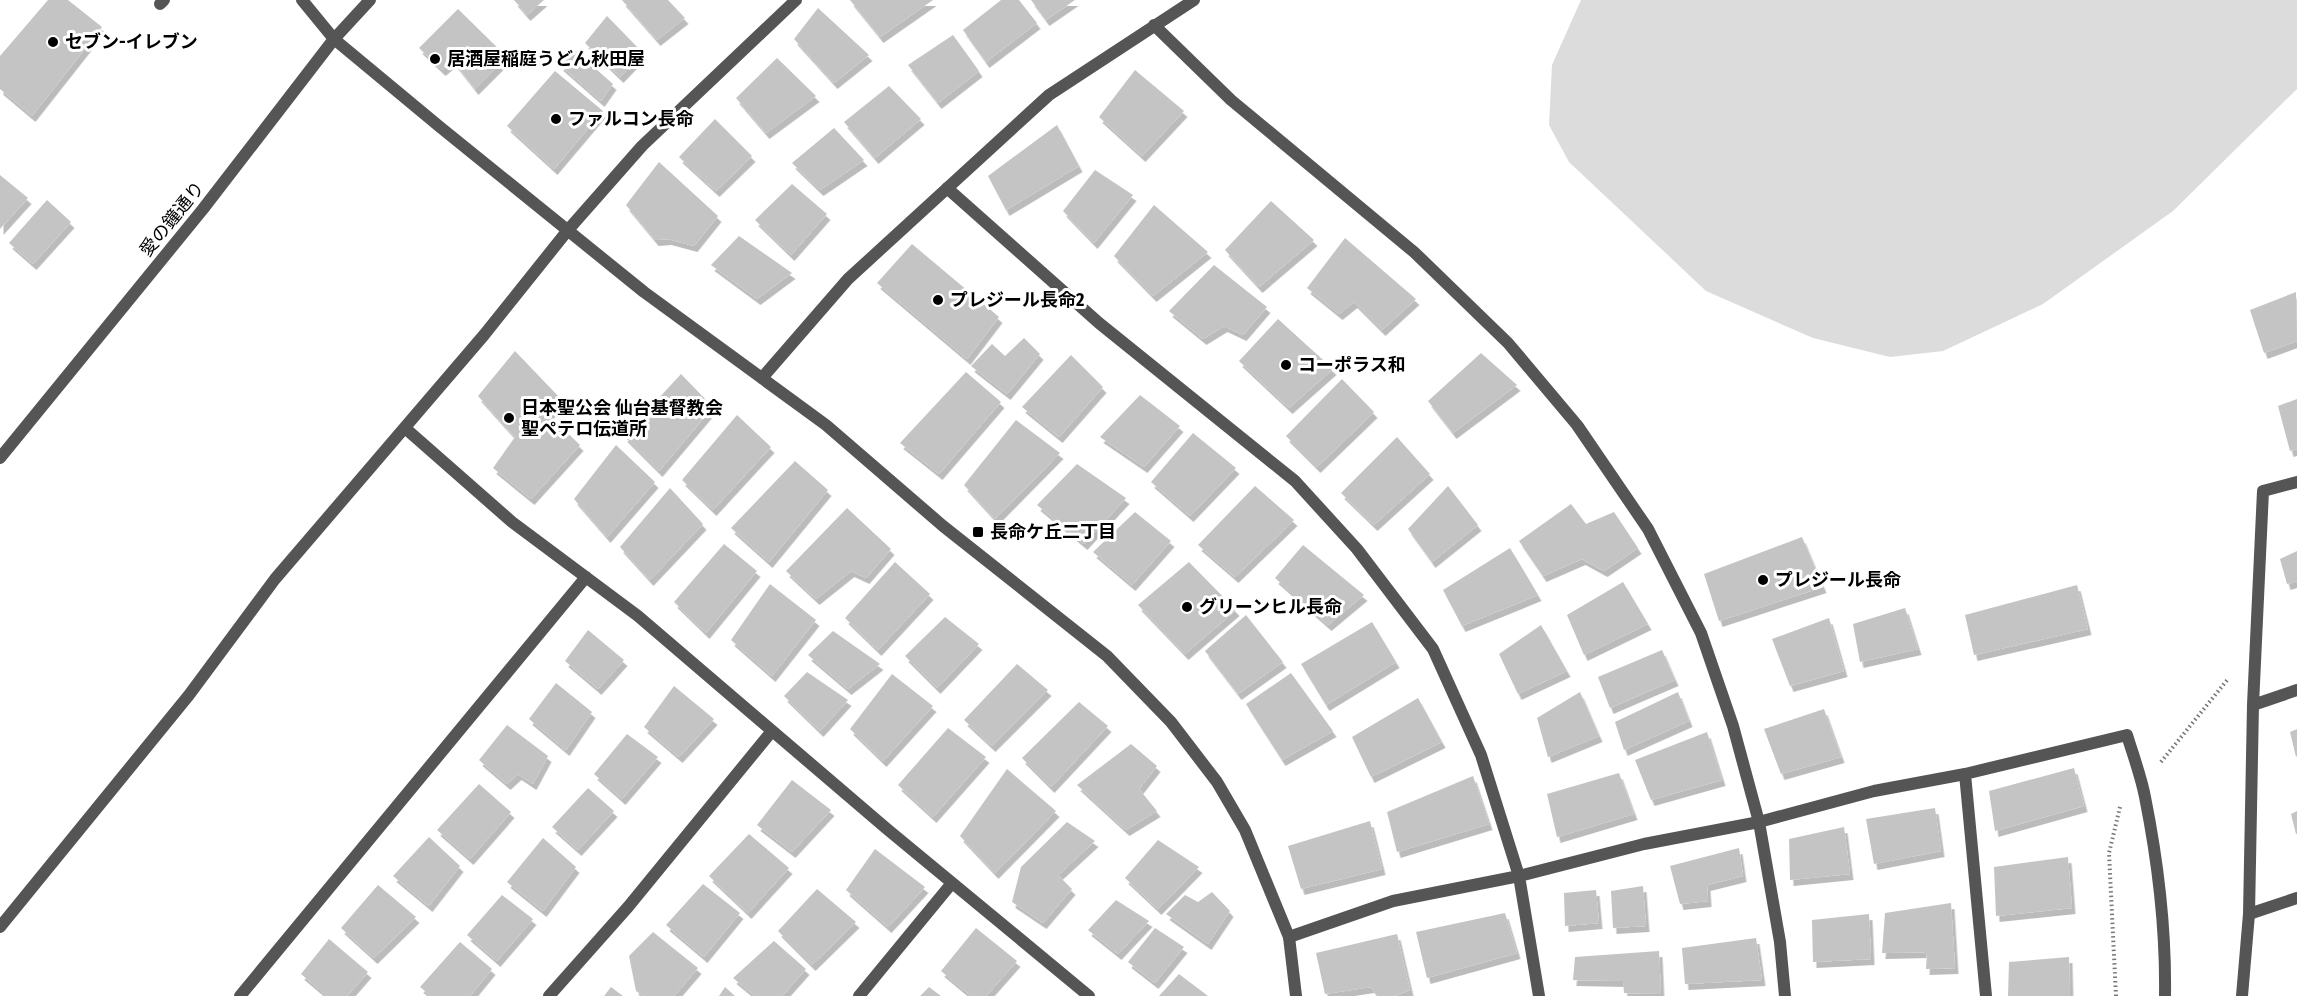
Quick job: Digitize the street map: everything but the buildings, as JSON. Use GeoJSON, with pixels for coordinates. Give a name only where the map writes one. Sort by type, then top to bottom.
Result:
{"type":"FeatureCollection","features":[{"type":"Feature","properties":{"kind":"street"},"geometry":{"type":"LineString","coordinates":[[302,0],[334,39],[644,292],[826,425],[943,526],[1107,656],[1171,722],[1217,783],[1245,830],[1289,937],[1296,996]]}},
{"type":"Feature","properties":{"kind":"street","name":"愛の鐘通り"},"geometry":{"type":"LineString","coordinates":[[0,458],[203,209],[334,39],[370,0]]}},
{"type":"Feature","properties":{"kind":"street"},"geometry":{"type":"LineString","coordinates":[[0,927],[189,695],[275,579],[484,335],[568,230],[642,146],[796,0]]}},
{"type":"Feature","properties":{"kind":"street"},"geometry":{"type":"LineString","coordinates":[[762,378],[848,279],[1049,95],[1194,0]]}},
{"type":"Feature","properties":{"kind":"street"},"geometry":{"type":"LineString","coordinates":[[1154,26],[1232,100],[1414,252],[1508,343],[1577,425],[1648,529],[1701,633],[1733,726],[1759,822],[1780,942],[1785,996]]}},
{"type":"Feature","properties":{"kind":"street"},"geometry":{"type":"LineString","coordinates":[[947,188],[1099,323],[1295,481],[1358,549],[1433,649],[1481,755],[1519,876],[1539,996]]}},
{"type":"Feature","properties":{"kind":"street"},"geometry":{"type":"LineString","coordinates":[[405,428],[512,522],[638,616],[952,883],[1089,996]]}},
{"type":"Feature","properties":{"kind":"street"},"geometry":{"type":"LineString","coordinates":[[2242,996],[2249,914],[2254,665],[2262,491],[2297,482]]}},
{"type":"Feature","properties":{"kind":"street"},"geometry":{"type":"LineString","coordinates":[[240,996],[586,577]]}},
{"type":"Feature","properties":{"kind":"street"},"geometry":{"type":"LineString","coordinates":[[2253,705],[2297,690]]}},
{"type":"Feature","properties":{"kind":"street"},"geometry":{"type":"LineString","coordinates":[[549,996],[628,907],[772,731]]}},
{"type":"Feature","properties":{"kind":"street"},"geometry":{"type":"LineString","coordinates":[[1289,937],[1393,901],[1519,876],[1644,844],[1759,822],[1874,791],[1965,774],[2127,735],[2145,795],[2157,872],[2166,965],[2165,996]]}},
{"type":"Feature","properties":{"kind":"street"},"geometry":{"type":"LineString","coordinates":[[1965,774],[1986,996]]}},
{"type":"Feature","properties":{"kind":"street"},"geometry":{"type":"LineString","coordinates":[[859,996],[952,883]]}},
{"type":"Feature","properties":{"kind":"street"},"geometry":{"type":"LineString","coordinates":[[2249,914],[2297,898]]}},
{"type":"Feature","properties":{"kind":"path"},"geometry":{"type":"LineString","coordinates":[[2138,774],[2158,766],[2235,671],[2254,665]]}},
{"type":"Feature","properties":{"kind":"path"},"geometry":{"type":"LineString","coordinates":[[2116,996],[2109,853],[2121,804]]}},
{"type":"Feature","properties":{"kind":"shaded area"},"geometry":{"type":"Polygon","coordinates":[[[1581,0],[2297,0],[2297,89],[2173,211],[2043,304],[1943,351],[1890,357],[1813,338],[1706,291],[1569,162],[1549,125],[1552,65],[1581,0]]]}},
{"type":"Feature","properties":{"kind":"place","name":"セブン-イレブン"},"geometry":{"type":"Point","coordinates":[53,42]}},
{"type":"Feature","properties":{"kind":"place","name":"居酒屋稲庭うどん秋田屋"},"geometry":{"type":"Point","coordinates":[435,59]}},
{"type":"Feature","properties":{"kind":"place","name":"ファルコン長命"},"geometry":{"type":"Point","coordinates":[556,119]}},
{"type":"Feature","properties":{"kind":"place","name":"プレジール長命2"},"geometry":{"type":"Point","coordinates":[938,300]}},
{"type":"Feature","properties":{"kind":"place","name":"コーポラス和"},"geometry":{"type":"Point","coordinates":[1286,365]}},
{"type":"Feature","properties":{"kind":"place","name":"日本聖公会 仙台基督教会 聖ペテロ伝道所"},"geometry":{"type":"Point","coordinates":[509,418]}},
{"type":"Feature","properties":{"kind":"place","name":"長命ケ丘二丁目"},"geometry":{"type":"Point","coordinates":[978,532]}},
{"type":"Feature","properties":{"kind":"place","name":"プレジール長命"},"geometry":{"type":"Point","coordinates":[1763,580]}},
{"type":"Feature","properties":{"kind":"place","name":"グリーンヒル長命"},"geometry":{"type":"Point","coordinates":[1187,607]}}]}
